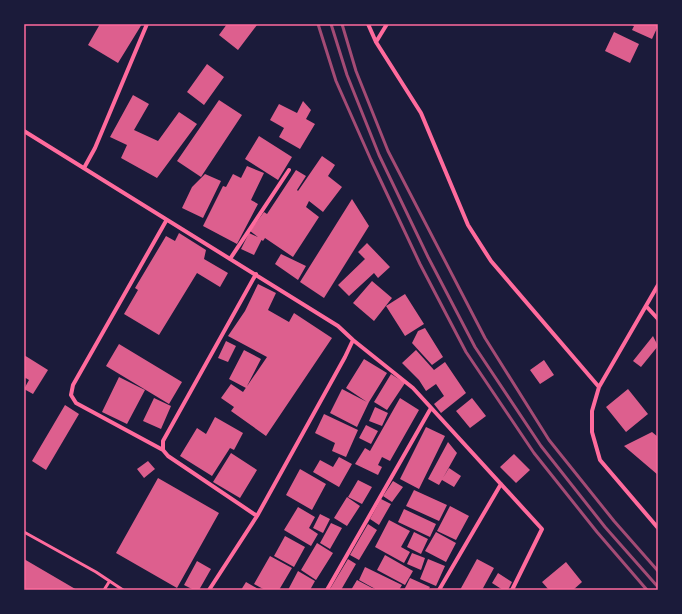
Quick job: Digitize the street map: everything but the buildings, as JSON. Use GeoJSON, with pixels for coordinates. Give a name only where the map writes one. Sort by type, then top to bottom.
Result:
{"type":"FeatureCollection","features":[{"type":"Feature","properties":{"kind":"street"},"geometry":{"type":"LineString","coordinates":[[84,168],[95,148],[147,24]]}},
{"type":"Feature","properties":{"kind":"street"},"geometry":{"type":"LineString","coordinates":[[368,24],[376,42],[421,113],[468,225],[477,240],[491,261],[599,387]]}},
{"type":"Feature","properties":{"kind":"street"},"geometry":{"type":"LineString","coordinates":[[376,42],[387,24]]}},
{"type":"Feature","properties":{"kind":"street"},"geometry":{"type":"LineString","coordinates":[[24,132],[338,326],[353,340],[413,388],[542,530],[512,590]]}},
{"type":"Feature","properties":{"kind":"street"},"geometry":{"type":"LineString","coordinates":[[230,258],[289,170]]}},
{"type":"Feature","properties":{"kind":"street"},"geometry":{"type":"LineString","coordinates":[[166,221],[73,385],[71,395],[76,403],[162,450],[168,456],[257,516]]}},
{"type":"Feature","properties":{"kind":"street"},"geometry":{"type":"LineString","coordinates":[[162,450],[163,441],[256,274]]}},
{"type":"Feature","properties":{"kind":"street"},"geometry":{"type":"LineString","coordinates":[[658,285],[599,387],[592,411],[592,432],[600,460],[658,528]]}},
{"type":"Feature","properties":{"kind":"street"},"geometry":{"type":"LineString","coordinates":[[646,306],[658,319]]}},
{"type":"Feature","properties":{"kind":"street"},"geometry":{"type":"LineString","coordinates":[[209,590],[257,516],[353,340]]}},
{"type":"Feature","properties":{"kind":"street"},"geometry":{"type":"LineString","coordinates":[[327,590],[431,408]]}},
{"type":"Feature","properties":{"kind":"street"},"geometry":{"type":"LineString","coordinates":[[439,590],[501,484]]}},
{"type":"Feature","properties":{"kind":"lane"},"geometry":{"type":"LineString","coordinates":[[24,532],[96,572],[123,590]]}},
{"type":"Feature","properties":{"kind":"lane"},"geometry":{"type":"LineString","coordinates":[[104,590],[109,582]]}},
{"type":"Feature","properties":{"kind":"railway"},"geometry":{"type":"LineString","coordinates":[[318,24],[336,81],[371,160],[420,264],[466,352],[534,453],[597,532],[647,590]]}},
{"type":"Feature","properties":{"kind":"railway"},"geometry":{"type":"LineString","coordinates":[[331,24],[347,75],[379,155],[428,257],[475,347],[541,446],[605,527],[658,587]]}},
{"type":"Feature","properties":{"kind":"railway"},"geometry":{"type":"LineString","coordinates":[[342,24],[356,71],[388,151],[485,338],[549,440],[614,521],[658,571]]}}]}
